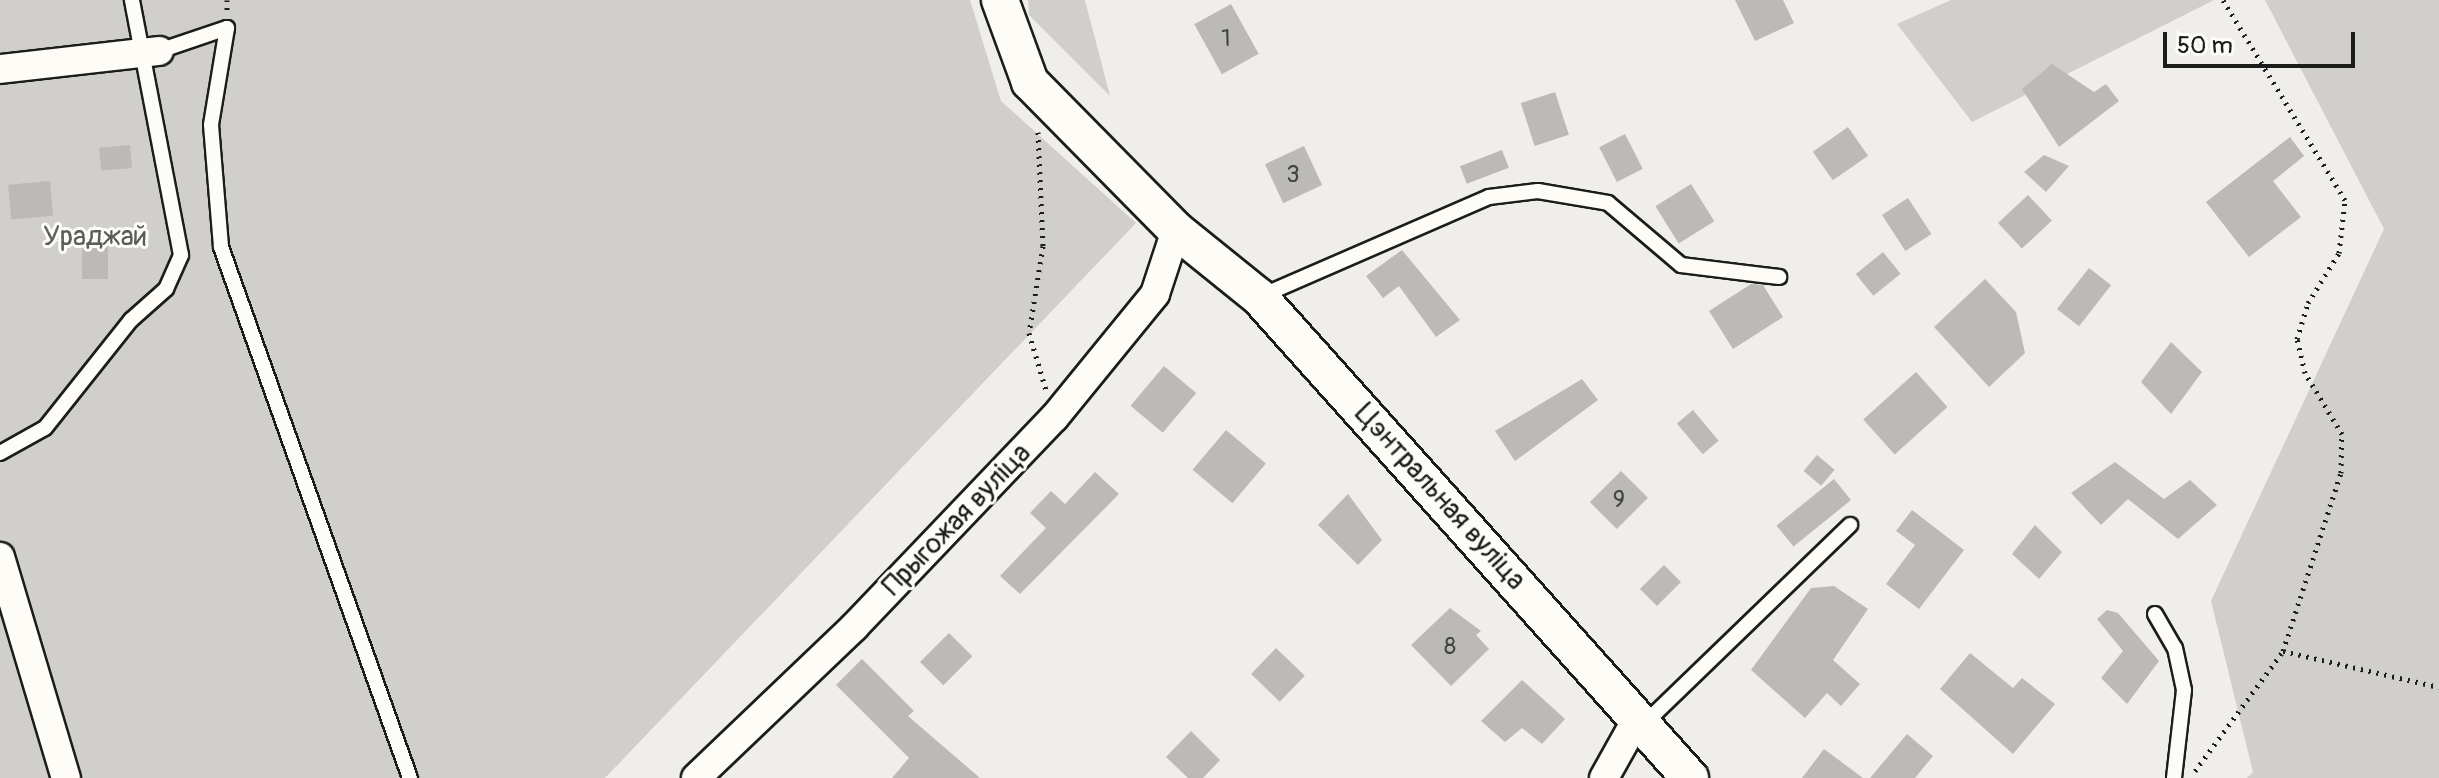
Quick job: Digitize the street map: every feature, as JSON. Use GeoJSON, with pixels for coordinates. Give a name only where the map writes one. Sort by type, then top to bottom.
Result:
{"type":"FeatureCollection","features":[{"type":"Feature","properties":{"kind":"street"},"geometry":{"type":"LineString","coordinates":[[1000,0],[1030,82]]}},
{"type":"Feature","properties":{"kind":"street"},"geometry":{"type":"LineString","coordinates":[[0,69],[152,52]]}},
{"type":"Feature","properties":{"kind":"street","name":"Цэнтральная вуліца"},"geometry":{"type":"LineString","coordinates":[[1030,82],[1176,230],[1259,297],[1690,778]]}},
{"type":"Feature","properties":{"kind":"street","name":"Прыгожая вуліца"},"geometry":{"type":"LineString","coordinates":[[696,778],[854,627],[1054,418],[1155,294],[1176,230]]}},
{"type":"Feature","properties":{"kind":"street"},"geometry":{"type":"LineString","coordinates":[[0,557],[66,778]]}},
{"type":"Feature","properties":{"kind":"street"},"geometry":{"type":"LineString","coordinates":[[1604,778],[1640,722]]}},
{"type":"Feature","properties":{"kind":"lane"},"geometry":{"type":"LineString","coordinates":[[0,453],[45,428],[131,320],[166,289],[181,255],[152,52],[132,0]]}},
{"type":"Feature","properties":{"kind":"lane"},"geometry":{"type":"LineString","coordinates":[[152,52],[227,28],[211,125],[221,247],[410,778]]}},
{"type":"Feature","properties":{"kind":"lane"},"geometry":{"type":"LineString","coordinates":[[1259,297],[1489,197],[1538,191],[1608,203],[1681,265],[1779,277]]}},
{"type":"Feature","properties":{"kind":"lane"},"geometry":{"type":"LineString","coordinates":[[1640,722],[1850,525]]}},
{"type":"Feature","properties":{"kind":"lane"},"geometry":{"type":"LineString","coordinates":[[2155,614],[2175,648],[2184,690],[2174,778]]}},
{"type":"Feature","properties":{"kind":"path"},"geometry":{"type":"LineString","coordinates":[[2190,778],[2283,651],[2341,473],[2342,434],[2305,373],[2297,339],[2308,303],[2339,253],[2345,200],[2223,0]]}},
{"type":"Feature","properties":{"kind":"path"},"geometry":{"type":"LineString","coordinates":[[1030,82],[1043,246],[1029,333],[1054,418]]}},
{"type":"Feature","properties":{"kind":"path"},"geometry":{"type":"LineString","coordinates":[[2283,651],[2439,687]]}},
{"type":"Feature","properties":{"kind":"green space","name":"Ураджай"},"geometry":{"type":"Polygon","coordinates":[[[0,0],[970,0],[1001,101],[1136,223],[605,778],[0,778],[0,0]]]}},
{"type":"Feature","properties":{"kind":"green space"},"geometry":{"type":"Polygon","coordinates":[[[1028,0],[1085,0],[1110,96],[1029,15],[1028,0]]]}},
{"type":"Feature","properties":{"kind":"green space"},"geometry":{"type":"Polygon","coordinates":[[[1951,0],[2214,0],[1972,122],[1897,24],[1951,0]]]}},
{"type":"Feature","properties":{"kind":"green space"},"geometry":{"type":"Polygon","coordinates":[[[2265,0],[2439,0],[2439,778],[2247,778],[2253,772],[2211,601],[2384,229],[2265,0]]]}},
{"type":"Feature","properties":{"kind":"building"},"geometry":{"type":"Polygon","coordinates":[[[1735,0],[1783,0],[1794,23],[1755,41],[1735,0]]]}},
{"type":"Feature","properties":{"kind":"building"},"geometry":{"type":"Polygon","coordinates":[[[1231,4],[1259,54],[1222,74],[1194,24],[1231,4]]]}},
{"type":"Feature","properties":{"kind":"building"},"geometry":{"type":"Polygon","coordinates":[[[2052,64],[2094,92],[2106,84],[2119,101],[2059,147],[2022,89],[2052,64]]]}},
{"type":"Feature","properties":{"kind":"building"},"geometry":{"type":"Polygon","coordinates":[[[1555,92],[1569,135],[1535,146],[1521,103],[1555,92]]]}},
{"type":"Feature","properties":{"kind":"building"},"geometry":{"type":"Polygon","coordinates":[[[1848,127],[1868,156],[1833,180],[1813,152],[1848,127]]]}},
{"type":"Feature","properties":{"kind":"building"},"geometry":{"type":"Polygon","coordinates":[[[1625,134],[1643,169],[1617,182],[1599,147],[1625,134]]]}},
{"type":"Feature","properties":{"kind":"building"},"geometry":{"type":"Polygon","coordinates":[[[2290,137],[2304,156],[2273,181],[2301,217],[2249,257],[2206,202],[2290,137]]]}},
{"type":"Feature","properties":{"kind":"building"},"geometry":{"type":"Polygon","coordinates":[[[130,145],[132,168],[101,171],[99,148],[130,145]]]}},
{"type":"Feature","properties":{"kind":"building"},"geometry":{"type":"Polygon","coordinates":[[[1304,146],[1322,185],[1283,203],[1265,164],[1304,146]]]}},
{"type":"Feature","properties":{"kind":"building"},"geometry":{"type":"Polygon","coordinates":[[[1502,150],[1509,168],[1467,184],[1460,166],[1502,150]]]}},
{"type":"Feature","properties":{"kind":"building"},"geometry":{"type":"Polygon","coordinates":[[[2044,155],[2069,166],[2046,192],[2024,172],[2044,155]]]}},
{"type":"Feature","properties":{"kind":"building"},"geometry":{"type":"Polygon","coordinates":[[[50,181],[53,216],[11,220],[8,185],[50,181]]]}},
{"type":"Feature","properties":{"kind":"building"},"geometry":{"type":"Polygon","coordinates":[[[1691,184],[1714,221],[1679,244],[1655,206],[1691,184]]]}},
{"type":"Feature","properties":{"kind":"building"},"geometry":{"type":"Polygon","coordinates":[[[2028,195],[2052,221],[2022,249],[1998,223],[2028,195]]]}},
{"type":"Feature","properties":{"kind":"building"},"geometry":{"type":"Polygon","coordinates":[[[1908,198],[1931,234],[1905,251],[1882,215],[1908,198]]]}},
{"type":"Feature","properties":{"kind":"building"},"geometry":{"type":"Polygon","coordinates":[[[82,246],[108,246],[108,279],[82,279],[82,246]]]}},
{"type":"Feature","properties":{"kind":"building"},"geometry":{"type":"Polygon","coordinates":[[[1402,250],[1460,320],[1436,337],[1399,286],[1383,298],[1366,276],[1402,250]]]}},
{"type":"Feature","properties":{"kind":"building"},"geometry":{"type":"Polygon","coordinates":[[[1883,252],[1901,274],[1873,296],[1856,274],[1883,252]]]}},
{"type":"Feature","properties":{"kind":"building"},"geometry":{"type":"Polygon","coordinates":[[[2089,268],[2111,285],[2079,326],[2057,309],[2089,268]]]}},
{"type":"Feature","properties":{"kind":"building"},"geometry":{"type":"Polygon","coordinates":[[[1985,279],[2016,312],[2025,353],[1989,387],[1934,327],[1985,279]]]}},
{"type":"Feature","properties":{"kind":"building"},"geometry":{"type":"Polygon","coordinates":[[[1751,284],[1763,285],[1783,317],[1733,349],[1709,311],[1751,284]]]}},
{"type":"Feature","properties":{"kind":"building"},"geometry":{"type":"Polygon","coordinates":[[[2171,342],[2202,372],[2171,414],[2141,382],[2171,342]]]}},
{"type":"Feature","properties":{"kind":"building"},"geometry":{"type":"Polygon","coordinates":[[[1164,366],[1196,393],[1163,433],[1131,406],[1164,366]]]}},
{"type":"Feature","properties":{"kind":"building"},"geometry":{"type":"Polygon","coordinates":[[[1916,372],[1947,407],[1895,454],[1863,420],[1916,372]]]}},
{"type":"Feature","properties":{"kind":"building"},"geometry":{"type":"Polygon","coordinates":[[[1582,379],[1598,400],[1515,461],[1495,431],[1582,379]]]}},
{"type":"Feature","properties":{"kind":"building"},"geometry":{"type":"Polygon","coordinates":[[[1693,410],[1719,441],[1703,454],[1677,423],[1693,410]]]}},
{"type":"Feature","properties":{"kind":"building"},"geometry":{"type":"Polygon","coordinates":[[[1226,430],[1266,463],[1232,503],[1193,470],[1226,430]]]}},
{"type":"Feature","properties":{"kind":"building"},"geometry":{"type":"Polygon","coordinates":[[[1817,455],[1835,470],[1821,486],[1804,471],[1817,455]]]}},
{"type":"Feature","properties":{"kind":"building"},"geometry":{"type":"Polygon","coordinates":[[[2115,462],[2164,499],[2190,480],[2217,505],[2178,539],[2128,499],[2101,525],[2071,493],[2115,462]]]}},
{"type":"Feature","properties":{"kind":"building"},"geometry":{"type":"Polygon","coordinates":[[[1621,471],[1648,498],[1617,529],[1590,502],[1621,471]]]}},
{"type":"Feature","properties":{"kind":"building"},"geometry":{"type":"Polygon","coordinates":[[[1095,472],[1119,494],[1020,594],[1000,576],[1046,528],[1030,513],[1051,491],[1065,504],[1095,472]]]}},
{"type":"Feature","properties":{"kind":"building"},"geometry":{"type":"Polygon","coordinates":[[[1834,479],[1851,500],[1793,547],[1776,526],[1834,479]]]}},
{"type":"Feature","properties":{"kind":"building"},"geometry":{"type":"Polygon","coordinates":[[[1348,494],[1382,540],[1358,565],[1318,525],[1348,494]]]}},
{"type":"Feature","properties":{"kind":"building"},"geometry":{"type":"Polygon","coordinates":[[[1912,510],[1964,550],[1919,609],[1886,584],[1915,545],[1896,531],[1912,510]]]}},
{"type":"Feature","properties":{"kind":"building"},"geometry":{"type":"Polygon","coordinates":[[[2035,525],[2062,552],[2039,579],[2012,554],[2035,525]]]}},
{"type":"Feature","properties":{"kind":"building"},"geometry":{"type":"Polygon","coordinates":[[[1664,565],[1681,582],[1657,606],[1640,589],[1664,565]]]}},
{"type":"Feature","properties":{"kind":"building"},"geometry":{"type":"Polygon","coordinates":[[[1834,586],[1868,609],[1833,660],[1860,684],[1841,706],[1827,693],[1805,718],[1751,670],[1811,588],[1834,586]]]}},
{"type":"Feature","properties":{"kind":"building"},"geometry":{"type":"Polygon","coordinates":[[[1450,608],[1481,631],[1476,635],[1489,649],[1451,686],[1411,645],[1450,608]]]}},
{"type":"Feature","properties":{"kind":"building"},"geometry":{"type":"Polygon","coordinates":[[[2107,610],[2118,613],[2159,661],[2127,704],[2101,678],[2123,651],[2097,619],[2107,610]]]}},
{"type":"Feature","properties":{"kind":"building"},"geometry":{"type":"Polygon","coordinates":[[[949,633],[972,656],[943,685],[920,662],[949,633]]]}},
{"type":"Feature","properties":{"kind":"building"},"geometry":{"type":"Polygon","coordinates":[[[1276,648],[1305,676],[1280,702],[1251,674],[1276,648]]]}},
{"type":"Feature","properties":{"kind":"building"},"geometry":{"type":"Polygon","coordinates":[[[1970,653],[2013,688],[2022,678],[2055,704],[2013,754],[1940,689],[1970,653]]]}},
{"type":"Feature","properties":{"kind":"building"},"geometry":{"type":"Polygon","coordinates":[[[862,659],[914,711],[908,716],[980,778],[892,778],[909,758],[836,685],[862,659]]]}},
{"type":"Feature","properties":{"kind":"building"},"geometry":{"type":"Polygon","coordinates":[[[1522,680],[1565,719],[1542,744],[1522,728],[1505,742],[1481,721],[1522,680]]]}},
{"type":"Feature","properties":{"kind":"building"},"geometry":{"type":"Polygon","coordinates":[[[1191,731],[1220,760],[1203,778],[1188,778],[1166,757],[1191,731]]]}},
{"type":"Feature","properties":{"kind":"building"},"geometry":{"type":"Polygon","coordinates":[[[1907,734],[1933,756],[1915,778],[1870,778],[1907,734]]]}},
{"type":"Feature","properties":{"kind":"building"},"geometry":{"type":"Polygon","coordinates":[[[1824,749],[1863,778],[1802,778],[1824,749]]]}}]}
